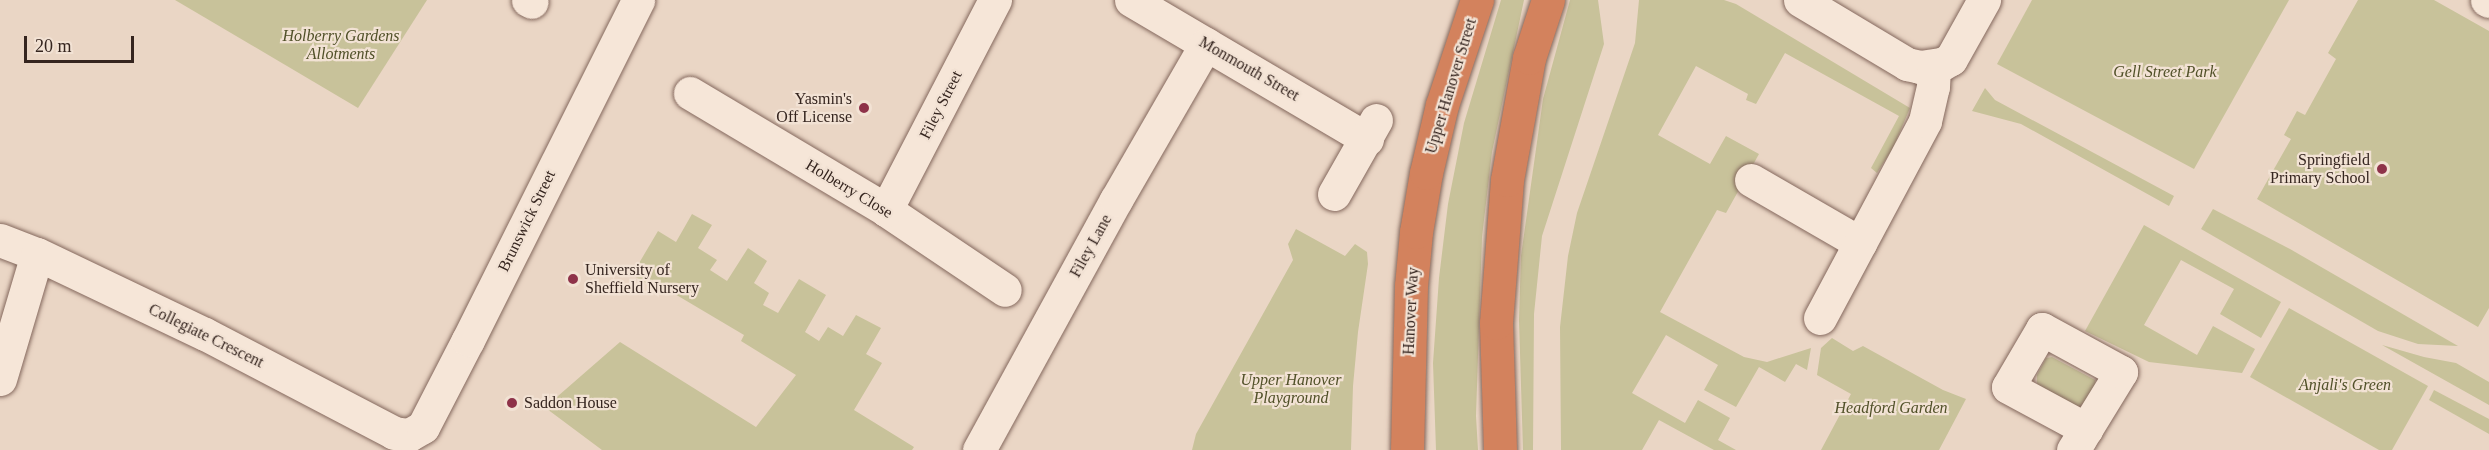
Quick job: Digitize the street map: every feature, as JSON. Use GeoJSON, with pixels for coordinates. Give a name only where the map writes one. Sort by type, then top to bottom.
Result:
{"type":"FeatureCollection","features":[{"type":"Feature","properties":{"kind":"highway","name":"Upper Hanover Street"},"geometry":{"type":"LineString","coordinates":[[1426,173],[1442,105],[1477,0]]}},
{"type":"Feature","properties":{"kind":"highway"},"geometry":{"type":"LineString","coordinates":[[1500,450],[1496,322],[1507,180],[1529,58],[1548,0]]}},
{"type":"Feature","properties":{"kind":"highway","name":"Hanover Way"},"geometry":{"type":"LineString","coordinates":[[1407,450],[1411,286],[1426,173]]}},
{"type":"Feature","properties":{"kind":"street","name":"Brunswick Street"},"geometry":{"type":"LineString","coordinates":[[409,435],[423,427],[638,0]]}},
{"type":"Feature","properties":{"kind":"street","name":"Filey Street"},"geometry":{"type":"LineString","coordinates":[[886,210],[995,0]]}},
{"type":"Feature","properties":{"kind":"street","name":"Monmouth Street"},"geometry":{"type":"LineString","coordinates":[[1131,0],[1206,44],[1372,129],[1334,194]]}},
{"type":"Feature","properties":{"kind":"street"},"geometry":{"type":"LineString","coordinates":[[1800,0],[1907,64],[1920,67],[1932,82]]}},
{"type":"Feature","properties":{"kind":"street"},"geometry":{"type":"LineString","coordinates":[[1820,318],[1917,138],[1932,82],[1957,51],[1984,0]]}},
{"type":"Feature","properties":{"kind":"street","name":"Filey Lane"},"geometry":{"type":"LineString","coordinates":[[980,450],[1111,210],[1206,44]]}},
{"type":"Feature","properties":{"kind":"street","name":"Holberry Close"},"geometry":{"type":"LineString","coordinates":[[690,93],[886,210],[1005,290]]}},
{"type":"Feature","properties":{"kind":"street"},"geometry":{"type":"LineString","coordinates":[[1751,180],[1860,243]]}},
{"type":"Feature","properties":{"kind":"street","name":"Collegiate Crescent"},"geometry":{"type":"LineString","coordinates":[[0,240],[37,254],[205,334],[394,433],[409,435]]}},
{"type":"Feature","properties":{"kind":"street"},"geometry":{"type":"LineString","coordinates":[[0,379],[37,254]]}},
{"type":"Feature","properties":{"kind":"green space","name":"Holberry Gardens Allotments"},"geometry":{"type":"Polygon","coordinates":[[[175,0],[427,0],[358,108],[175,0]]]}},
{"type":"Feature","properties":{"kind":"green space"},"geometry":{"type":"Polygon","coordinates":[[[1501,0],[1524,0],[1492,152],[1482,237],[1476,416],[1478,450],[1436,450],[1433,363],[1439,278],[1448,204],[1464,123],[1501,0]]]}},
{"type":"Feature","properties":{"kind":"green space"},"geometry":{"type":"Polygon","coordinates":[[[1570,0],[1598,0],[1604,44],[1542,236],[1534,314],[1533,450],[1523,450],[1519,320],[1521,256],[1543,99],[1570,0]]]}},
{"type":"Feature","properties":{"kind":"green space"},"geometry":{"type":"Polygon","coordinates":[[[1639,0],[1724,0],[1736,4],[1910,108],[1893,148],[1877,173],[1871,168],[1899,116],[1785,53],[1756,104],[1746,100],[1748,94],[1696,66],[1658,135],[1710,164],[1726,136],[1759,154],[1726,213],[1717,210],[1660,312],[1744,357],[1767,362],[1811,348],[1807,370],[1796,364],[1785,382],[1759,367],[1736,407],[1704,390],[1718,365],[1666,335],[1632,393],[1685,423],[1698,400],[1730,418],[1718,440],[1736,450],[1714,450],[1659,420],[1642,450],[1561,450],[1560,327],[1568,256],[1577,213],[1635,43],[1639,0]]]}},
{"type":"Feature","properties":{"kind":"green space","name":"Gell Street Park"},"geometry":{"type":"Polygon","coordinates":[[[2032,0],[2289,0],[2194,169],[1997,64],[2032,0]]]}},
{"type":"Feature","properties":{"kind":"green space","name":"Springfield Primary School"},"geometry":{"type":"Polygon","coordinates":[[[2358,0],[2434,0],[2489,31],[2489,308],[2478,327],[2257,199],[2291,139],[2284,135],[2297,111],[2305,115],[2336,59],[2328,53],[2358,0]]]}},
{"type":"Feature","properties":{"kind":"green space"},"geometry":{"type":"Polygon","coordinates":[[[1985,88],[1995,100],[2174,196],[2169,206],[2021,124],[1972,111],[1985,88]]]}},
{"type":"Feature","properties":{"kind":"green space"},"geometry":{"type":"Polygon","coordinates":[[[2213,209],[2290,249],[2458,346],[2418,344],[2378,331],[2201,229],[2213,209]]]}},
{"type":"Feature","properties":{"kind":"green space"},"geometry":{"type":"Polygon","coordinates":[[[692,214],[712,225],[698,248],[717,260],[710,270],[727,281],[748,248],[767,261],[754,283],[769,293],[763,305],[778,313],[799,279],[826,295],[805,332],[819,341],[828,327],[843,336],[856,315],[881,328],[866,354],[882,363],[854,410],[914,447],[912,450],[602,450],[547,409],[558,396],[620,342],[756,427],[796,375],[741,341],[744,335],[663,287],[660,291],[632,275],[658,231],[676,242],[692,214]]]}},
{"type":"Feature","properties":{"kind":"green space"},"geometry":{"type":"Polygon","coordinates":[[[2144,225],[2281,302],[2261,338],[2220,314],[2234,289],[2181,260],[2144,325],[2197,355],[2213,326],[2255,349],[2242,373],[2149,362],[2085,331],[2144,225]]]}},
{"type":"Feature","properties":{"kind":"green space","name":"Upper Hanover Playground"},"geometry":{"type":"Polygon","coordinates":[[[1296,229],[1345,256],[1355,244],[1367,252],[1368,264],[1353,386],[1351,450],[1192,450],[1196,434],[1293,260],[1288,244],[1296,229]]]}},
{"type":"Feature","properties":{"kind":"green space","name":"Anjali's Green"},"geometry":{"type":"Polygon","coordinates":[[[2289,308],[2428,386],[2392,450],[2379,450],[2250,377],[2289,308]]]}},
{"type":"Feature","properties":{"kind":"green space","name":"Headford Garden"},"geometry":{"type":"Polygon","coordinates":[[[1832,338],[1853,351],[1863,346],[1943,390],[1966,399],[1939,450],[1821,450],[1851,394],[1817,375],[1821,348],[1832,338]]]}},
{"type":"Feature","properties":{"kind":"green space"},"geometry":{"type":"Polygon","coordinates":[[[2382,345],[2456,363],[2489,382],[2489,405],[2382,345]]]}},
{"type":"Feature","properties":{"kind":"green space"},"geometry":{"type":"Polygon","coordinates":[[[2052,357],[2095,380],[2096,389],[2079,408],[2037,384],[2037,375],[2046,358],[2052,357]]]}},
{"type":"Feature","properties":{"kind":"green space"},"geometry":{"type":"Polygon","coordinates":[[[2434,390],[2489,419],[2489,434],[2429,400],[2434,390]]]}},
{"type":"Feature","properties":{"kind":"place","name":"Yasmin's Off License"},"geometry":{"type":"Point","coordinates":[864,108]}},
{"type":"Feature","properties":{"kind":"place","name":"Springfield Primary School"},"geometry":{"type":"Point","coordinates":[2382,169]}},
{"type":"Feature","properties":{"kind":"place","name":"University of Sheffield Nursery"},"geometry":{"type":"Point","coordinates":[573,279]}},
{"type":"Feature","properties":{"kind":"place","name":"Saddon House"},"geometry":{"type":"Point","coordinates":[512,403]}}]}
